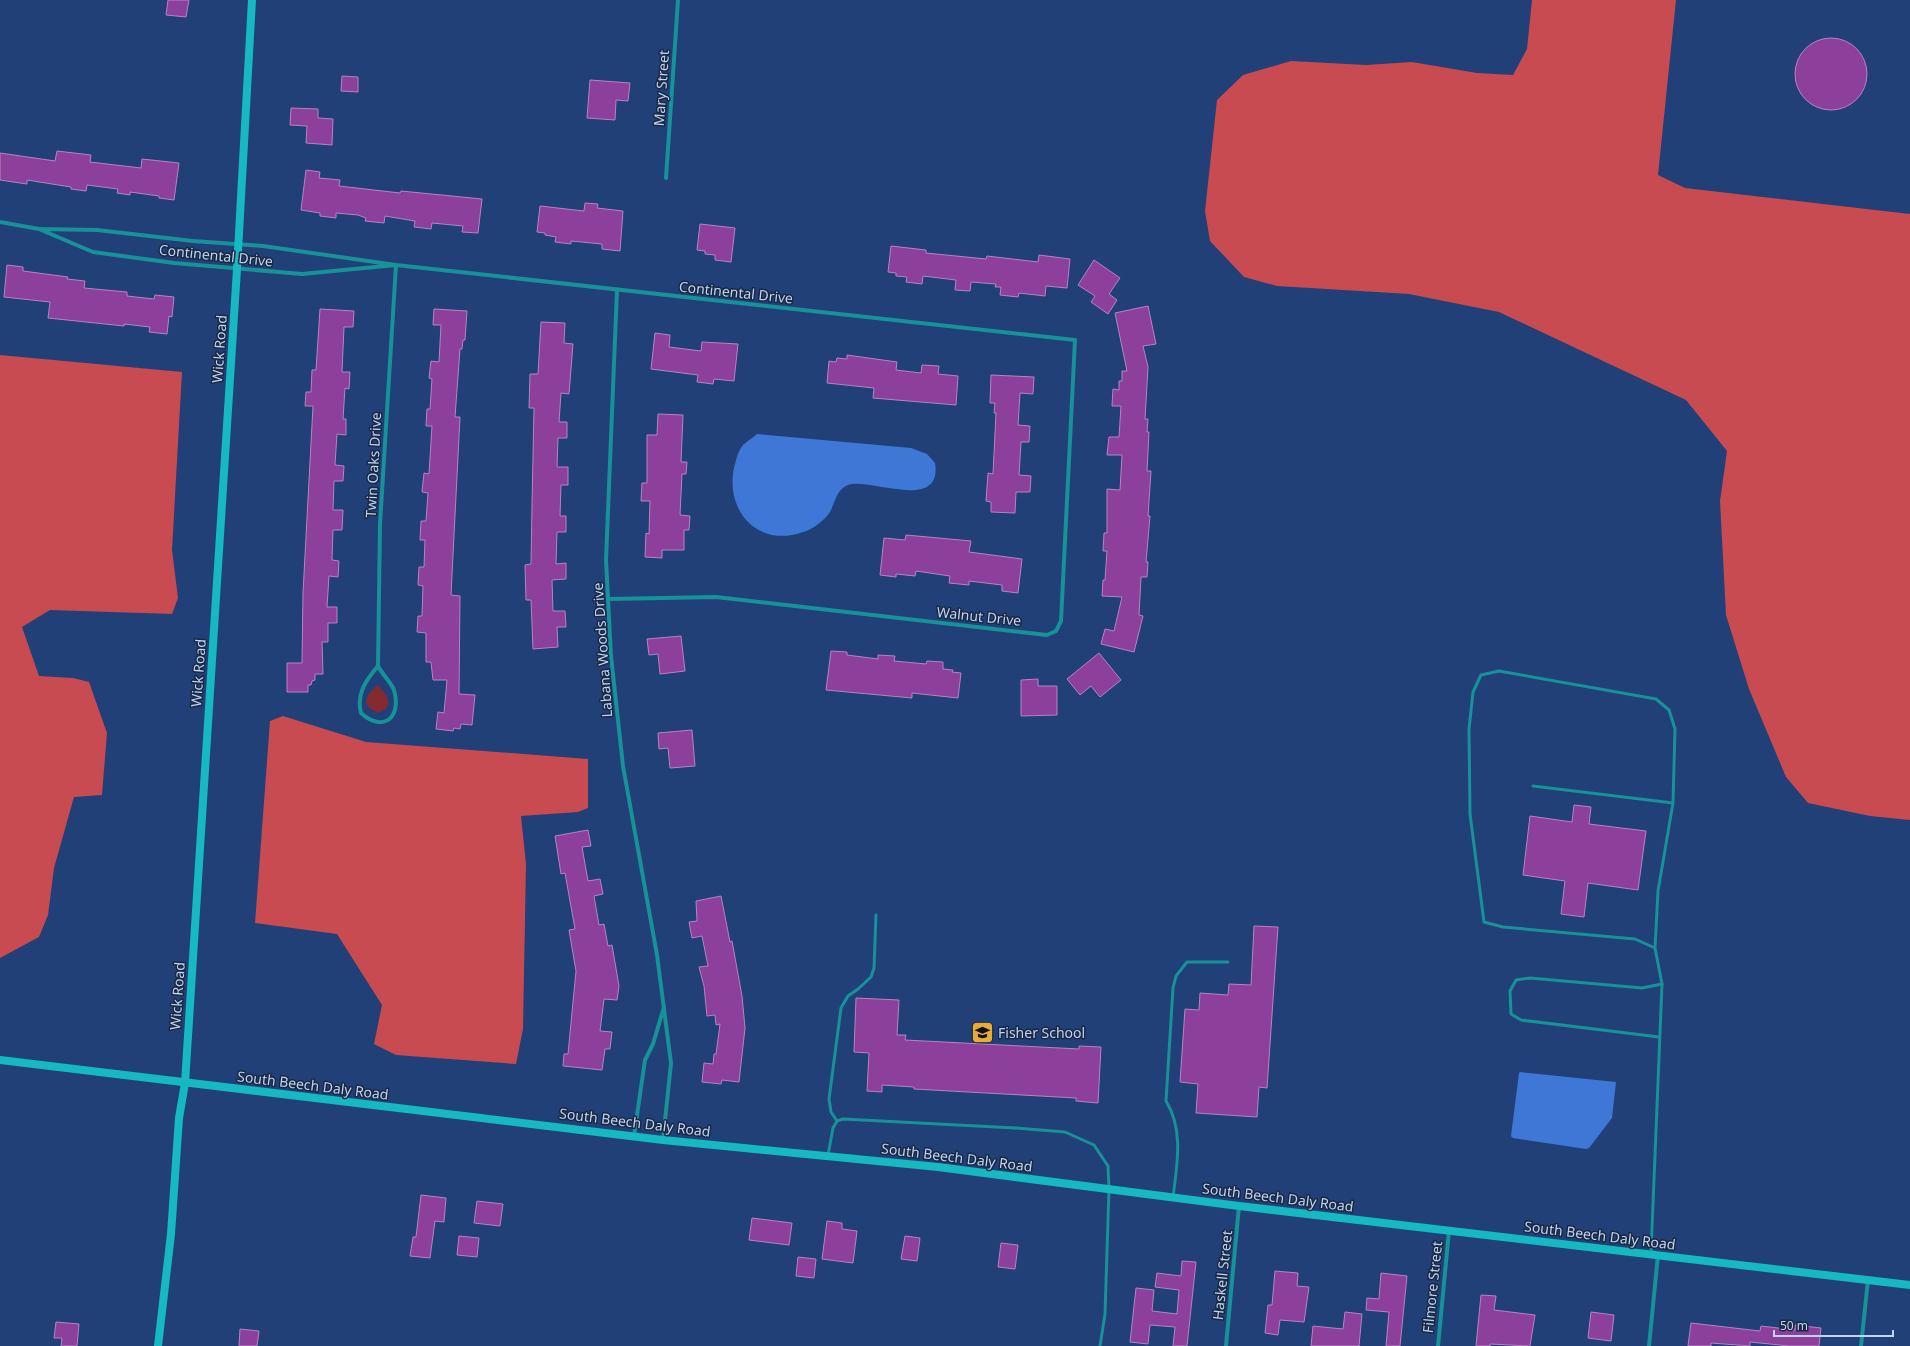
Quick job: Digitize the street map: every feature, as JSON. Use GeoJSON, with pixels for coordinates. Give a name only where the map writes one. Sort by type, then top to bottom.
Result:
{"type":"FeatureCollection","features":[{"type":"Feature","properties":{"kind":"street","name":"Wick Road"},"geometry":{"type":"LineString","coordinates":[[158,1346],[171,1234],[180,1118],[185,1083],[237,269],[237,244],[252,0]]}},
{"type":"Feature","properties":{"kind":"street","name":"Mary Street"},"geometry":{"type":"LineString","coordinates":[[666,178],[678,0]]}},
{"type":"Feature","properties":{"kind":"street","name":"Continental Drive"},"geometry":{"type":"LineString","coordinates":[[0,222],[39,229],[97,230],[193,241],[237,244],[396,265],[1075,340]]}},
{"type":"Feature","properties":{"kind":"street","name":"Continental Drive"},"geometry":{"type":"LineString","coordinates":[[39,229],[93,252],[174,263],[302,274],[396,265]]}},
{"type":"Feature","properties":{"kind":"street","name":"Twin Oaks Drive"},"geometry":{"type":"LineString","coordinates":[[378,666],[380,524],[396,265]]}},
{"type":"Feature","properties":{"kind":"street","name":"Labana Woods Drive"},"geometry":{"type":"LineString","coordinates":[[617,290],[606,560],[611,656],[623,766],[664,1005],[671,1063],[663,1140]]}},
{"type":"Feature","properties":{"kind":"street","name":"Walnut Drive"},"geometry":{"type":"LineString","coordinates":[[608,599],[716,597],[1047,635],[1056,631],[1061,621],[1075,340]]}},
{"type":"Feature","properties":{"kind":"street"},"geometry":{"type":"LineString","coordinates":[[378,666],[393,688],[396,703],[395,712],[388,720],[375,723],[361,713],[359,696],[369,677],[378,666]]}},
{"type":"Feature","properties":{"kind":"street","name":"Labana Woods Drive"},"geometry":{"type":"LineString","coordinates":[[634,1136],[645,1060],[653,1044],[664,1005]]}},
{"type":"Feature","properties":{"kind":"street","name":"South Beech Daly Road"},"geometry":{"type":"LineString","coordinates":[[0,1060],[663,1140],[938,1167],[1239,1206],[1910,1285]]}},
{"type":"Feature","properties":{"kind":"street","name":"Haskell Street"},"geometry":{"type":"LineString","coordinates":[[1226,1346],[1239,1206]]}},
{"type":"Feature","properties":{"kind":"street","name":"Filmore Street"},"geometry":{"type":"LineString","coordinates":[[1438,1346],[1449,1231]]}},
{"type":"Feature","properties":{"kind":"street"},"geometry":{"type":"LineString","coordinates":[[1649,1346],[1654,1255]]}},
{"type":"Feature","properties":{"kind":"street"},"geometry":{"type":"LineString","coordinates":[[1861,1346],[1868,1280]]}},
{"type":"Feature","properties":{"kind":"lane"},"geometry":{"type":"LineString","coordinates":[[1654,1255],[1659,1037],[1662,984],[1655,948],[1658,891],[1672,803],[1675,728],[1669,710],[1656,700],[1499,671],[1481,675],[1473,692],[1469,729],[1470,814],[1484,922],[1503,927],[1635,940],[1655,948]]}},
{"type":"Feature","properties":{"kind":"lane"},"geometry":{"type":"LineString","coordinates":[[1533,786],[1672,803]]}},
{"type":"Feature","properties":{"kind":"lane"},"geometry":{"type":"LineString","coordinates":[[837,1121],[831,1112],[829,1099],[841,1008],[848,996],[871,977],[874,968],[876,915]]}},
{"type":"Feature","properties":{"kind":"lane"},"geometry":{"type":"LineString","coordinates":[[1173,1197],[1178,1143],[1177,1126],[1173,1112],[1166,1101],[1172,988],[1176,976],[1187,962],[1228,962]]}},
{"type":"Feature","properties":{"kind":"lane"},"geometry":{"type":"LineString","coordinates":[[1659,1037],[1521,1020],[1511,1014],[1510,991],[1516,980],[1530,978],[1642,988],[1662,984]]}},
{"type":"Feature","properties":{"kind":"lane"},"geometry":{"type":"LineString","coordinates":[[828,1156],[833,1128],[837,1121],[843,1119],[864,1118],[1065,1132],[1094,1145],[1108,1166],[1109,1189],[1105,1314],[1100,1346]]}},
{"type":"Feature","properties":{"kind":"shaded area"},"geometry":{"type":"Polygon","coordinates":[[[1532,0],[1676,0],[1658,175],[1685,188],[1910,214],[1910,820],[1870,816],[1808,803],[1786,777],[1749,689],[1726,615],[1720,501],[1727,451],[1686,400],[1499,312],[1409,294],[1277,286],[1244,277],[1210,241],[1205,211],[1217,100],[1243,75],[1291,61],[1366,65],[1412,62],[1477,73],[1513,75],[1527,49],[1532,0]]]}},
{"type":"Feature","properties":{"kind":"shaded area"},"geometry":{"type":"Polygon","coordinates":[[[0,355],[182,372],[172,550],[178,598],[172,614],[50,610],[22,627],[39,676],[73,678],[89,682],[107,733],[102,795],[74,797],[54,868],[48,915],[39,937],[0,958],[0,355]]]}},
{"type":"Feature","properties":{"kind":"shaded area"},"geometry":{"type":"Polygon","coordinates":[[[376,686],[379,686],[388,699],[386,709],[378,713],[369,708],[366,702],[371,691],[376,686]]]}},
{"type":"Feature","properties":{"kind":"shaded area"},"geometry":{"type":"Polygon","coordinates":[[[283,716],[366,742],[588,759],[588,808],[578,812],[521,816],[526,864],[523,1029],[516,1064],[396,1055],[374,1044],[382,1005],[337,934],[255,923],[270,721],[283,716]]]}},
{"type":"Feature","properties":{"kind":"water"},"geometry":{"type":"Polygon","coordinates":[[[757,434],[911,448],[927,454],[935,463],[934,478],[928,486],[916,490],[902,490],[858,484],[848,485],[838,493],[828,515],[814,527],[807,531],[787,536],[772,535],[759,530],[749,522],[740,512],[735,499],[733,484],[734,468],[737,456],[743,445],[757,434]]]}},
{"type":"Feature","properties":{"kind":"water"},"geometry":{"type":"Polygon","coordinates":[[[1520,1072],[1616,1082],[1612,1118],[1589,1148],[1586,1149],[1513,1138],[1511,1136],[1520,1072]]]}},
{"type":"Feature","properties":{"kind":"building"},"geometry":{"type":"Polygon","coordinates":[[[168,0],[189,0],[186,17],[166,15],[168,0]]]}},
{"type":"Feature","properties":{"kind":"building"},"geometry":{"type":"Polygon","coordinates":[[[1831,38],[1845,41],[1857,48],[1864,60],[1867,74],[1864,88],[1857,100],[1845,107],[1831,110],[1817,107],[1805,100],[1798,88],[1795,74],[1798,60],[1805,48],[1817,41],[1831,38]]]}},
{"type":"Feature","properties":{"kind":"building"},"geometry":{"type":"Polygon","coordinates":[[[342,76],[358,77],[358,92],[341,91],[342,76]]]}},
{"type":"Feature","properties":{"kind":"building"},"geometry":{"type":"Polygon","coordinates":[[[590,80],[630,83],[628,101],[616,100],[615,120],[587,118],[590,80]]]}},
{"type":"Feature","properties":{"kind":"building"},"geometry":{"type":"Polygon","coordinates":[[[291,108],[318,109],[318,118],[333,119],[332,145],[306,143],[307,126],[290,125],[291,108]]]}},
{"type":"Feature","properties":{"kind":"building"},"geometry":{"type":"Polygon","coordinates":[[[57,151],[91,155],[90,162],[141,168],[142,159],[179,163],[174,200],[159,198],[159,196],[130,192],[130,195],[117,193],[118,189],[87,185],[86,191],[27,180],[27,184],[0,180],[0,153],[55,161],[57,151]]]}},
{"type":"Feature","properties":{"kind":"building"},"geometry":{"type":"Polygon","coordinates":[[[306,170],[320,172],[319,178],[340,180],[339,186],[400,193],[401,191],[482,199],[478,233],[462,232],[463,226],[432,223],[431,229],[414,227],[415,221],[385,216],[384,223],[365,221],[366,218],[358,215],[336,213],[336,218],[320,216],[320,213],[301,210],[306,170]]]}},
{"type":"Feature","properties":{"kind":"building"},"geometry":{"type":"Polygon","coordinates":[[[585,203],[598,204],[597,208],[623,211],[620,251],[602,249],[602,244],[571,241],[571,244],[555,242],[556,237],[537,232],[540,206],[584,211],[585,203]]]}},
{"type":"Feature","properties":{"kind":"building"},"geometry":{"type":"Polygon","coordinates":[[[700,224],[735,228],[731,262],[715,260],[715,255],[705,254],[705,251],[697,250],[700,224]]]}},
{"type":"Feature","properties":{"kind":"building"},"geometry":{"type":"Polygon","coordinates":[[[891,246],[926,250],[926,253],[986,259],[987,256],[1038,262],[1039,255],[1070,259],[1067,288],[1046,286],[1045,296],[1019,293],[1018,297],[1000,295],[1001,287],[995,287],[996,284],[971,282],[970,291],[955,290],[956,280],[923,276],[922,284],[906,282],[907,277],[896,276],[896,273],[888,272],[891,246]]]}},
{"type":"Feature","properties":{"kind":"building"},"geometry":{"type":"Polygon","coordinates":[[[1094,260],[1120,278],[1109,294],[1117,300],[1108,314],[1091,302],[1095,296],[1078,285],[1094,260]]]}},
{"type":"Feature","properties":{"kind":"building"},"geometry":{"type":"Polygon","coordinates":[[[7,265],[23,267],[23,271],[68,277],[67,279],[85,281],[84,288],[127,292],[127,296],[154,299],[155,295],[174,297],[172,317],[169,316],[167,334],[149,332],[150,327],[124,324],[124,326],[48,318],[50,302],[4,297],[7,265]]]}},
{"type":"Feature","properties":{"kind":"building"},"geometry":{"type":"Polygon","coordinates":[[[1148,306],[1156,344],[1143,346],[1148,367],[1145,419],[1148,419],[1147,432],[1149,432],[1147,471],[1151,471],[1148,516],[1150,516],[1146,562],[1148,562],[1147,577],[1141,577],[1139,615],[1143,616],[1134,652],[1101,644],[1105,629],[1114,631],[1122,597],[1102,596],[1103,580],[1105,580],[1107,551],[1103,551],[1104,533],[1107,533],[1107,489],[1120,490],[1122,455],[1107,455],[1109,437],[1119,437],[1121,406],[1112,406],[1113,389],[1119,390],[1119,381],[1122,381],[1122,371],[1127,371],[1115,313],[1148,306]]]}},
{"type":"Feature","properties":{"kind":"building"},"geometry":{"type":"Polygon","coordinates":[[[320,309],[354,311],[353,327],[344,327],[342,372],[350,372],[349,389],[345,388],[343,419],[346,419],[346,435],[337,434],[335,465],[344,466],[343,481],[334,481],[333,510],[343,510],[342,530],[333,530],[332,560],[339,561],[338,577],[329,576],[327,607],[337,607],[337,623],[328,623],[328,642],[322,642],[323,674],[315,674],[315,680],[312,681],[311,685],[308,685],[308,692],[287,692],[287,663],[302,663],[303,593],[313,406],[305,406],[306,392],[311,392],[312,370],[316,370],[320,309]]]}},
{"type":"Feature","properties":{"kind":"building"},"geometry":{"type":"Polygon","coordinates":[[[434,309],[467,311],[465,340],[463,340],[462,349],[460,349],[455,417],[460,417],[451,595],[460,596],[459,694],[475,695],[472,725],[461,724],[460,729],[454,728],[453,731],[436,729],[438,712],[444,713],[447,680],[433,680],[431,662],[426,662],[426,633],[417,632],[418,616],[422,616],[423,586],[418,585],[419,567],[424,567],[425,540],[420,540],[421,521],[426,521],[428,493],[422,492],[424,473],[429,474],[432,426],[426,426],[427,409],[430,409],[432,379],[429,378],[431,361],[439,362],[441,325],[433,325],[434,309]]]}},
{"type":"Feature","properties":{"kind":"building"},"geometry":{"type":"Polygon","coordinates":[[[541,322],[565,323],[564,343],[573,344],[569,394],[561,393],[559,422],[567,422],[567,438],[558,438],[557,467],[568,467],[568,485],[561,485],[560,516],[566,516],[566,532],[557,532],[556,564],[566,563],[566,579],[552,580],[553,611],[565,611],[566,627],[557,627],[558,647],[533,649],[531,600],[526,600],[525,565],[531,564],[534,408],[529,408],[530,374],[538,374],[541,322]]]}},
{"type":"Feature","properties":{"kind":"building"},"geometry":{"type":"Polygon","coordinates":[[[655,333],[670,335],[669,347],[701,351],[702,342],[738,344],[734,381],[714,379],[713,384],[697,382],[698,375],[651,369],[655,333]]]}},
{"type":"Feature","properties":{"kind":"building"},"geometry":{"type":"Polygon","coordinates":[[[847,355],[897,362],[896,370],[921,373],[922,365],[939,366],[938,374],[958,376],[956,405],[873,398],[874,388],[827,383],[829,361],[836,362],[837,358],[847,359],[847,355]]]}},
{"type":"Feature","properties":{"kind":"building"},"geometry":{"type":"Polygon","coordinates":[[[991,375],[1034,377],[1033,394],[1020,393],[1018,425],[1030,426],[1029,442],[1021,442],[1019,475],[1031,476],[1030,492],[1016,492],[1015,513],[991,512],[991,502],[986,501],[988,473],[993,474],[996,413],[994,413],[995,403],[990,403],[991,375]]]}},
{"type":"Feature","properties":{"kind":"building"},"geometry":{"type":"Polygon","coordinates":[[[658,414],[683,415],[681,462],[687,462],[686,474],[682,474],[680,515],[690,516],[689,530],[684,530],[684,550],[662,550],[662,558],[645,557],[646,533],[649,534],[650,501],[641,501],[642,483],[647,483],[647,435],[657,435],[658,414]]]}},
{"type":"Feature","properties":{"kind":"building"},"geometry":{"type":"Polygon","coordinates":[[[906,535],[971,541],[969,552],[1022,559],[1018,593],[1002,591],[1002,585],[969,581],[969,585],[949,583],[950,576],[916,571],[915,576],[896,574],[896,577],[880,575],[884,538],[905,540],[906,535]]]}},
{"type":"Feature","properties":{"kind":"building"},"geometry":{"type":"Polygon","coordinates":[[[681,636],[685,671],[660,674],[658,654],[649,655],[647,639],[681,636]]]}},
{"type":"Feature","properties":{"kind":"building"},"geometry":{"type":"Polygon","coordinates":[[[831,651],[847,652],[847,655],[878,659],[878,655],[895,656],[894,661],[926,664],[927,661],[943,662],[943,669],[961,673],[958,698],[912,693],[912,698],[826,690],[831,651]]]}},
{"type":"Feature","properties":{"kind":"building"},"geometry":{"type":"Polygon","coordinates":[[[1099,653],[1121,680],[1100,697],[1091,686],[1080,695],[1067,679],[1099,653]]]}},
{"type":"Feature","properties":{"kind":"building"},"geometry":{"type":"Polygon","coordinates":[[[1038,679],[1038,686],[1057,686],[1057,715],[1021,716],[1021,680],[1038,679]]]}},
{"type":"Feature","properties":{"kind":"building"},"geometry":{"type":"Polygon","coordinates":[[[692,730],[695,766],[670,768],[668,748],[659,749],[658,733],[692,730]]]}},
{"type":"Feature","properties":{"kind":"building"},"geometry":{"type":"Polygon","coordinates":[[[1574,805],[1591,807],[1589,824],[1646,831],[1638,890],[1588,883],[1584,917],[1561,914],[1565,881],[1523,875],[1530,816],[1572,822],[1574,805]]]}},
{"type":"Feature","properties":{"kind":"building"},"geometry":{"type":"Polygon","coordinates":[[[588,830],[591,846],[582,847],[588,881],[600,879],[603,894],[594,896],[599,925],[604,924],[608,946],[612,945],[619,986],[617,1000],[604,999],[600,1031],[612,1032],[610,1049],[605,1049],[602,1070],[563,1066],[564,1054],[568,1054],[576,971],[569,930],[575,929],[565,873],[561,874],[555,836],[588,830]]]}},
{"type":"Feature","properties":{"kind":"building"},"geometry":{"type":"Polygon","coordinates":[[[721,896],[730,942],[732,941],[742,996],[745,1028],[739,1082],[722,1080],[721,1084],[702,1082],[704,1063],[713,1064],[714,1054],[716,1054],[720,1024],[716,1025],[715,1015],[707,1016],[704,986],[699,967],[708,966],[702,936],[692,938],[689,922],[697,921],[696,901],[721,896]]]}},
{"type":"Feature","properties":{"kind":"building"},"geometry":{"type":"Polygon","coordinates":[[[1254,926],[1278,927],[1267,1088],[1259,1087],[1257,1117],[1196,1113],[1198,1084],[1180,1082],[1185,1009],[1199,1010],[1200,993],[1228,995],[1229,984],[1251,985],[1254,926]]]}},
{"type":"Feature","properties":{"kind":"building"},"geometry":{"type":"Polygon","coordinates":[[[856,998],[899,1000],[897,1035],[906,1035],[905,1040],[1079,1049],[1079,1046],[1101,1047],[1098,1103],[1076,1101],[1076,1098],[914,1089],[914,1087],[882,1085],[882,1092],[867,1091],[869,1053],[854,1052],[856,998]]]}},
{"type":"Feature","properties":{"kind":"building"},"geometry":{"type":"Polygon","coordinates":[[[421,1195],[446,1198],[444,1222],[435,1221],[430,1258],[410,1256],[413,1237],[416,1237],[421,1195]]]}},
{"type":"Feature","properties":{"kind":"building"},"geometry":{"type":"Polygon","coordinates":[[[477,1201],[503,1204],[500,1226],[474,1223],[477,1201]]]}},
{"type":"Feature","properties":{"kind":"building"},"geometry":{"type":"Polygon","coordinates":[[[752,1218],[792,1223],[789,1245],[749,1240],[752,1218]]]}},
{"type":"Feature","properties":{"kind":"building"},"geometry":{"type":"Polygon","coordinates":[[[827,1221],[842,1223],[842,1229],[857,1231],[853,1263],[822,1259],[827,1221]]]}},
{"type":"Feature","properties":{"kind":"building"},"geometry":{"type":"Polygon","coordinates":[[[459,1236],[479,1238],[477,1257],[457,1255],[459,1236]]]}},
{"type":"Feature","properties":{"kind":"building"},"geometry":{"type":"Polygon","coordinates":[[[905,1236],[920,1238],[917,1261],[901,1259],[905,1236]]]}},
{"type":"Feature","properties":{"kind":"building"},"geometry":{"type":"Polygon","coordinates":[[[1001,1243],[1018,1245],[1015,1269],[998,1267],[1001,1243]]]}},
{"type":"Feature","properties":{"kind":"building"},"geometry":{"type":"Polygon","coordinates":[[[798,1257],[816,1259],[814,1278],[796,1276],[798,1257]]]}},
{"type":"Feature","properties":{"kind":"building"},"geometry":{"type":"Polygon","coordinates":[[[1182,1261],[1196,1262],[1187,1346],[1173,1346],[1175,1327],[1150,1325],[1148,1344],[1130,1342],[1136,1288],[1154,1290],[1152,1311],[1177,1314],[1179,1290],[1155,1287],[1157,1273],[1181,1276],[1182,1261]]]}},
{"type":"Feature","properties":{"kind":"building"},"geometry":{"type":"Polygon","coordinates":[[[1275,1271],[1298,1273],[1297,1286],[1309,1287],[1304,1322],[1280,1320],[1278,1335],[1265,1333],[1268,1305],[1272,1305],[1275,1271]]]}},
{"type":"Feature","properties":{"kind":"building"},"geometry":{"type":"Polygon","coordinates":[[[1381,1273],[1407,1276],[1400,1346],[1386,1346],[1389,1312],[1366,1310],[1367,1298],[1379,1299],[1381,1273]]]}},
{"type":"Feature","properties":{"kind":"building"},"geometry":{"type":"Polygon","coordinates":[[[1481,1295],[1496,1296],[1494,1310],[1535,1315],[1530,1346],[1490,1344],[1490,1346],[1476,1346],[1481,1295]]]}},
{"type":"Feature","properties":{"kind":"building"},"geometry":{"type":"Polygon","coordinates":[[[1345,1312],[1362,1314],[1359,1346],[1311,1346],[1313,1326],[1343,1329],[1345,1312]]]}},
{"type":"Feature","properties":{"kind":"building"},"geometry":{"type":"Polygon","coordinates":[[[1591,1312],[1614,1315],[1611,1341],[1588,1338],[1591,1312]]]}},
{"type":"Feature","properties":{"kind":"building"},"geometry":{"type":"Polygon","coordinates":[[[56,1322],[79,1324],[77,1346],[61,1346],[62,1338],[54,1338],[56,1322]]]}},
{"type":"Feature","properties":{"kind":"building"},"geometry":{"type":"Polygon","coordinates":[[[1691,1323],[1760,1331],[1761,1326],[1795,1330],[1795,1325],[1821,1328],[1819,1346],[1790,1346],[1750,1342],[1750,1346],[1711,1343],[1711,1346],[1688,1346],[1691,1323]]]}},
{"type":"Feature","properties":{"kind":"building"},"geometry":{"type":"Polygon","coordinates":[[[240,1329],[259,1331],[257,1346],[239,1346],[240,1329]]]}},
{"type":"Feature","properties":{"kind":"place","name":"Fisher School"},"geometry":{"type":"Point","coordinates":[982,1032]}}]}
